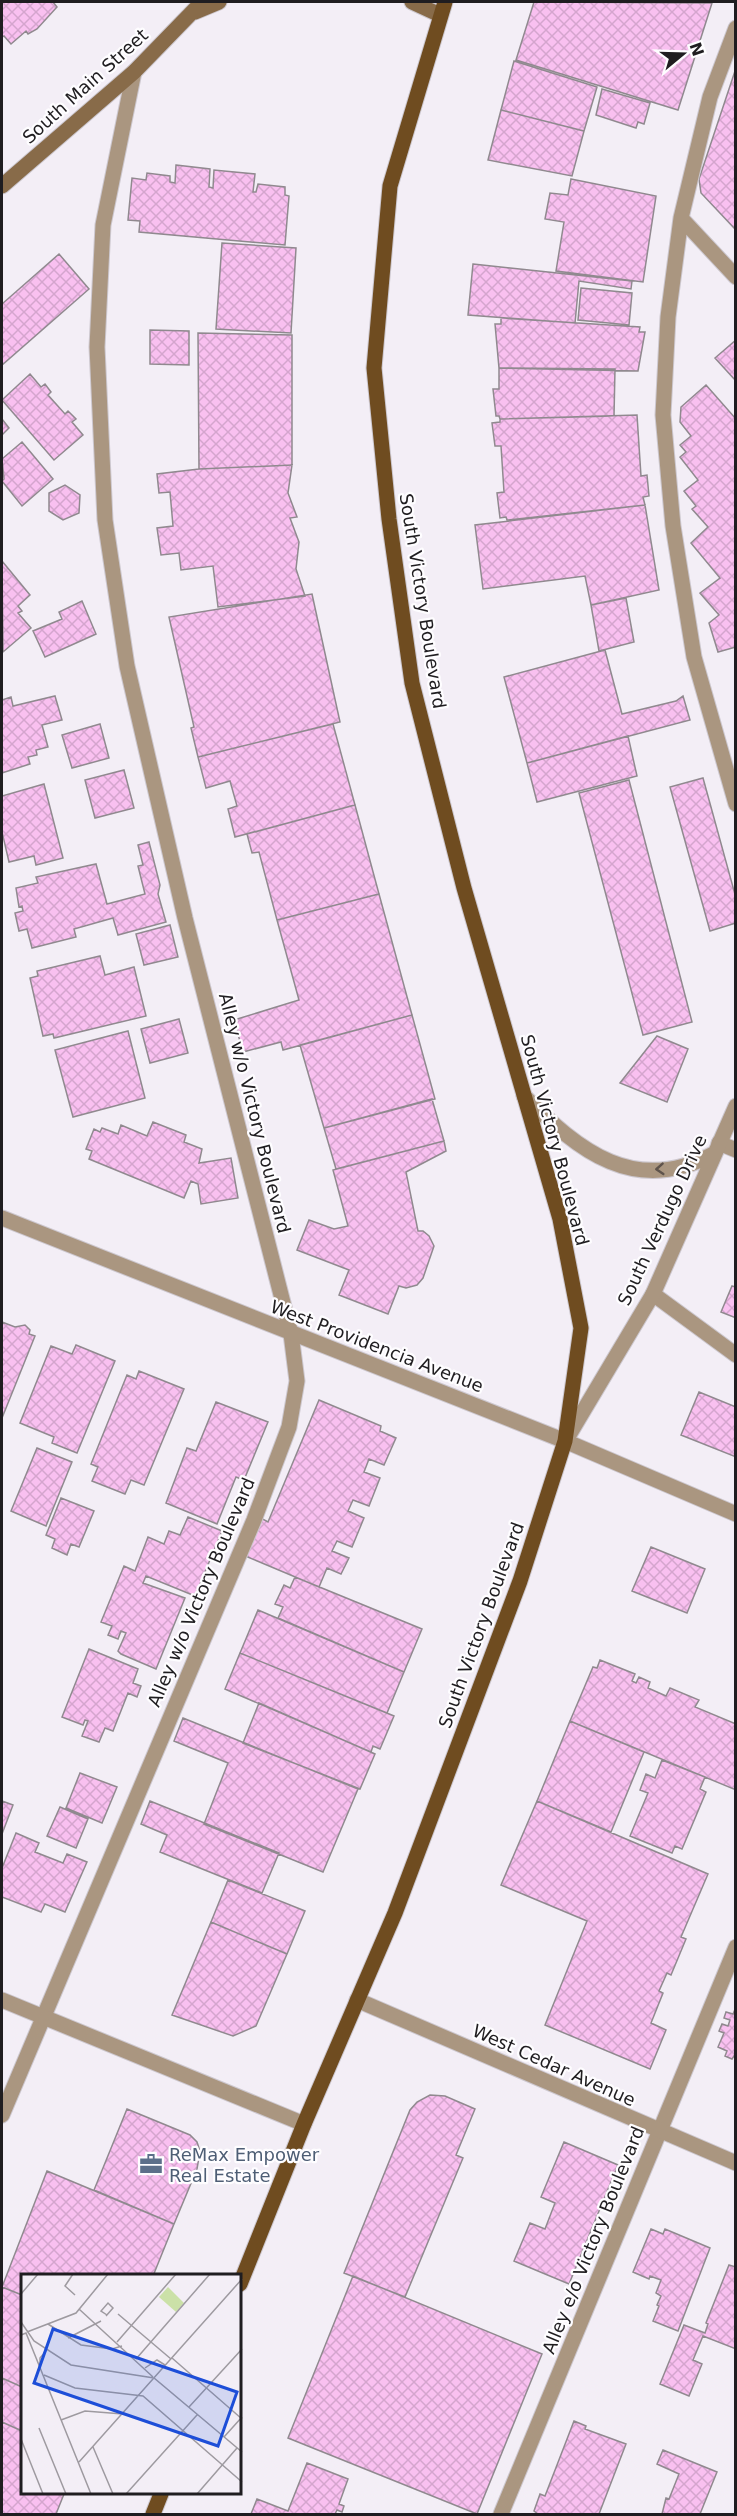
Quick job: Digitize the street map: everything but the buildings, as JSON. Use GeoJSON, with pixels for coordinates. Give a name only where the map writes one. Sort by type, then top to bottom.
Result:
{"type":"FeatureCollection","features":[{"type":"Feature","properties":{"kind":"main road","name":"South Main Street"},"geometry":{"type":"LineString","coordinates":[[2,186],[134,72],[198,7],[219,2]]}},
{"type":"Feature","properties":{"kind":"main road"},"geometry":{"type":"LineString","coordinates":[[412,2],[442,8]]}},
{"type":"Feature","properties":{"kind":"main road","name":"South Victory Boulevard"},"geometry":{"type":"LineString","coordinates":[[242,2279],[304,2124],[395,1913],[520,1581],[565,1440],[580,1328],[560,1219],[464,888],[412,684],[389,519],[374,368],[390,186],[442,8]]}},
{"type":"Feature","properties":{"kind":"main road"},"geometry":{"type":"LineString","coordinates":[[153,2514],[160,2495]]}},
{"type":"Feature","properties":{"kind":"street"},"geometry":{"type":"LineString","coordinates":[[735,28],[710,97],[681,218],[668,317],[663,415],[673,526],[694,657],[735,804]]}},
{"type":"Feature","properties":{"kind":"street","name":"Alley w/o Victory Boulevard"},"geometry":{"type":"LineString","coordinates":[[2,2115],[250,1531],[289,1427],[297,1382],[291,1334],[185,918],[130,677],[105,520],[98,347],[103,225],[134,72]]}},
{"type":"Feature","properties":{"kind":"street"},"geometry":{"type":"LineString","coordinates":[[681,218],[735,277]]}},
{"type":"Feature","properties":{"kind":"street"},"geometry":{"type":"LineString","coordinates":[[524,1096],[568,1138],[593,1155],[616,1164],[645,1170],[675,1168],[696,1163],[717,1148],[735,1150]]}},
{"type":"Feature","properties":{"kind":"street","name":"South Verdugo Drive"},"geometry":{"type":"LineString","coordinates":[[565,1440],[653,1294],[735,1106]]}},
{"type":"Feature","properties":{"kind":"street","name":"West Providencia Avenue"},"geometry":{"type":"LineString","coordinates":[[2,1218],[291,1334],[565,1440],[735,1514]]}},
{"type":"Feature","properties":{"kind":"street"},"geometry":{"type":"LineString","coordinates":[[653,1294],[735,1355]]}},
{"type":"Feature","properties":{"kind":"street","name":"Alley e/o Victory Boulevard"},"geometry":{"type":"LineString","coordinates":[[501,2514],[735,1947]]}},
{"type":"Feature","properties":{"kind":"street"},"geometry":{"type":"LineString","coordinates":[[2,2000],[304,2124]]}},
{"type":"Feature","properties":{"kind":"street","name":"West Cedar Avenue"},"geometry":{"type":"LineString","coordinates":[[357,2000],[735,2163]]}},
{"type":"Feature","properties":{"kind":"place","name":"ReMax Empower Real Estate"},"geometry":{"type":"Point","coordinates":[151,2164]}}]}
